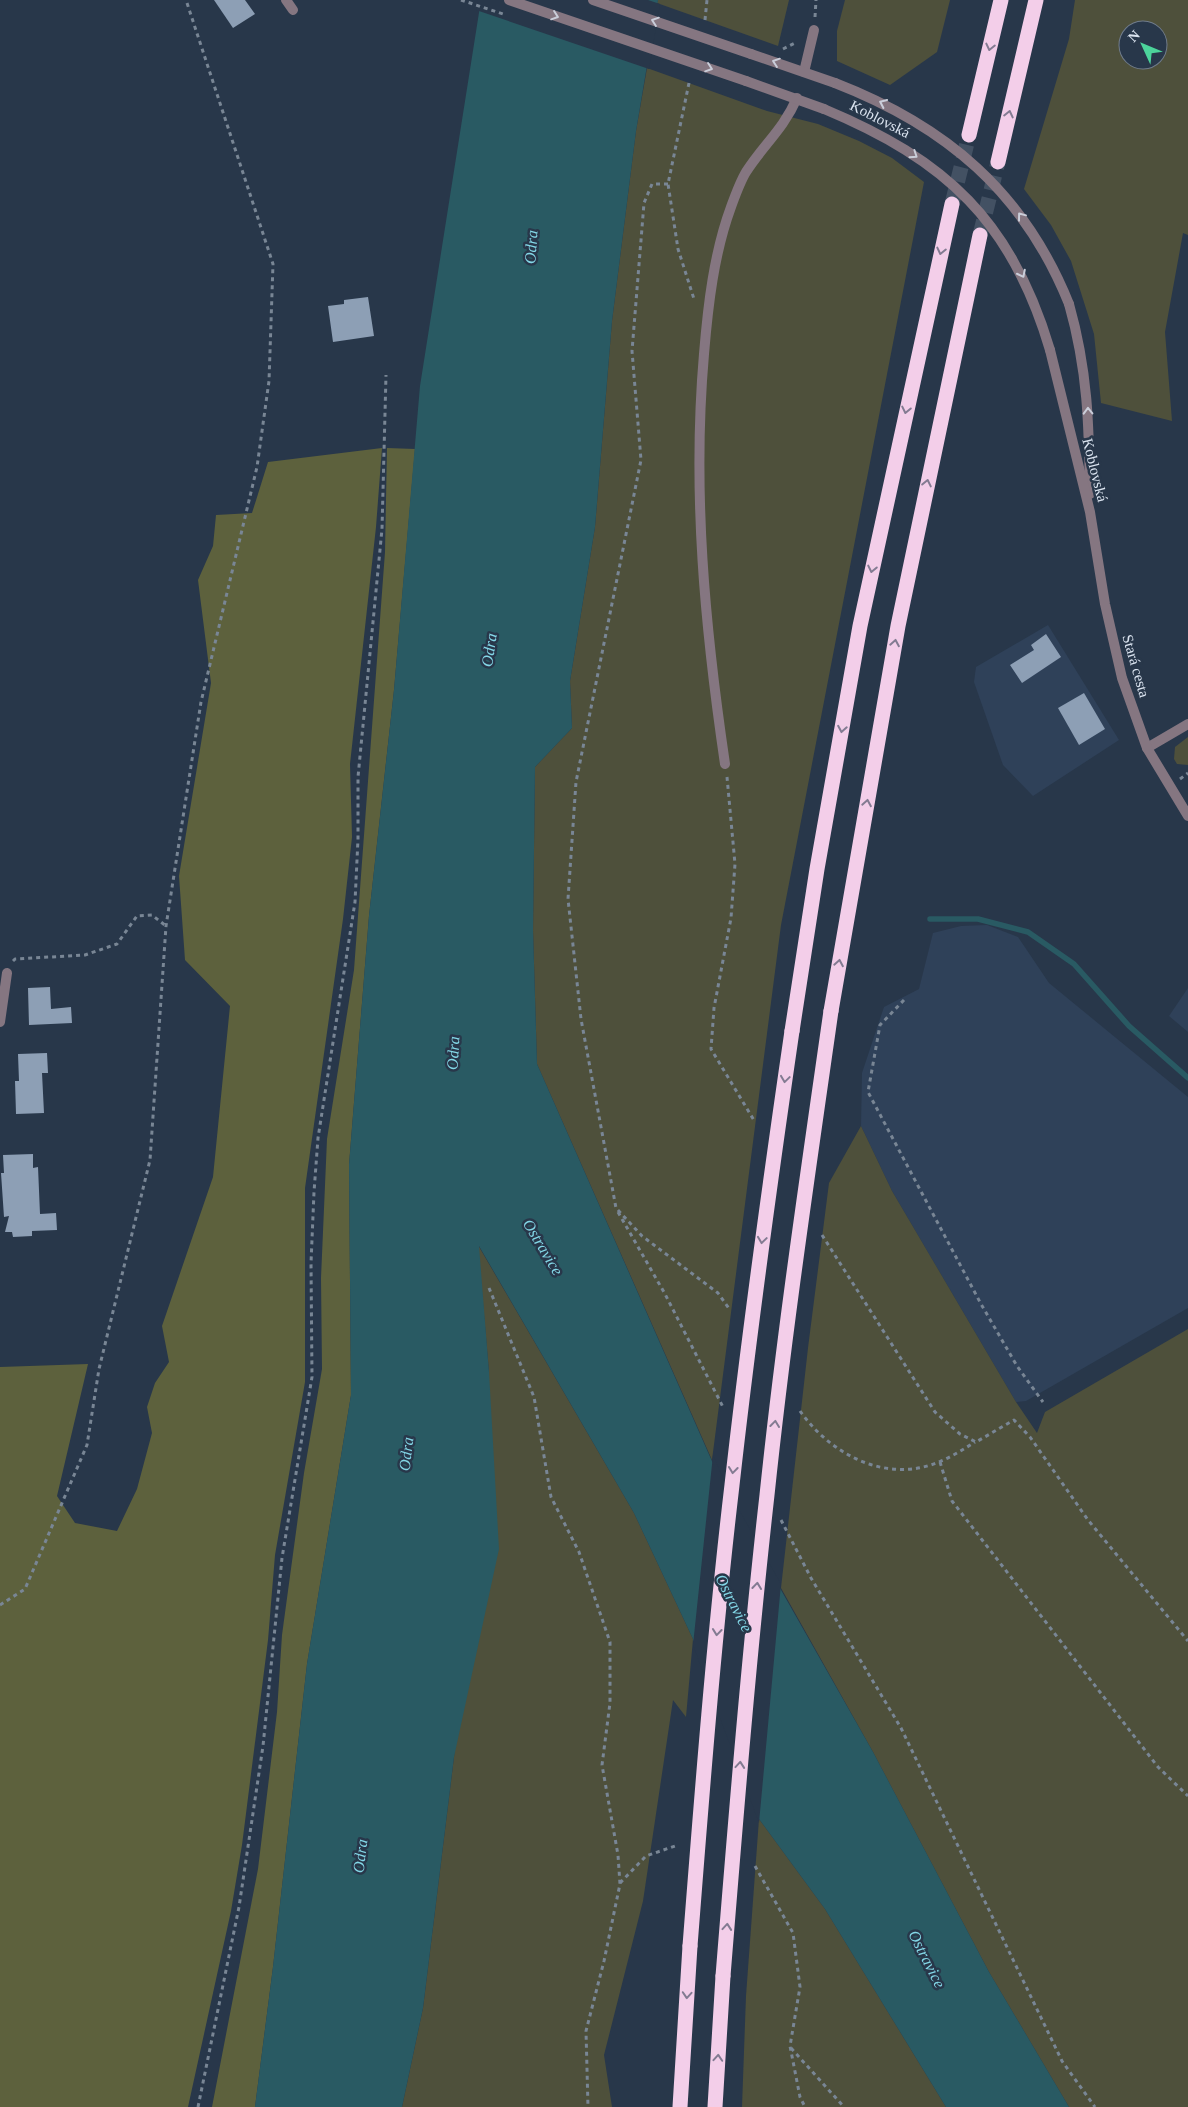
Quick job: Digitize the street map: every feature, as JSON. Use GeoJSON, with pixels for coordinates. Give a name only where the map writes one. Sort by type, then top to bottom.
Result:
{"type":"FeatureCollection","features":[{"type":"Feature","properties":{"kind":"highway"},"geometry":{"type":"LineString","coordinates":[[969,135],[1001,0]]}},
{"type":"Feature","properties":{"kind":"highway"},"geometry":{"type":"LineString","coordinates":[[998,162],[1036,0]]}},
{"type":"Feature","properties":{"kind":"highway"},"geometry":{"type":"LineString","coordinates":[[680,2107],[690,1946],[708,1716],[759,1258],[817,869],[860,626],[952,204]]}},
{"type":"Feature","properties":{"kind":"highway"},"geometry":{"type":"LineString","coordinates":[[715,2107],[723,1976],[743,1734],[767,1493],[796,1252],[831,1011],[898,626],[980,235]]}},
{"type":"Feature","properties":{"kind":"street"},"geometry":{"type":"LineString","coordinates":[[286,0],[292,10]]}},
{"type":"Feature","properties":{"kind":"street","name":"Koblovská"},"geometry":{"type":"LineString","coordinates":[[509,0],[797,98],[824,109],[869,129],[909,152],[952,185],[975,207],[1002,239],[1021,272],[1036,306],[1050,350],[1090,512]]}},
{"type":"Feature","properties":{"kind":"street","name":"Koblovská"},"geometry":{"type":"LineString","coordinates":[[592,0],[804,72],[881,102],[928,128],[951,144],[987,175],[1033,232],[1055,270],[1069,304],[1080,344],[1088,401],[1090,512]]}},
{"type":"Feature","properties":{"kind":"street"},"geometry":{"type":"LineString","coordinates":[[804,72],[814,30]]}},
{"type":"Feature","properties":{"kind":"street"},"geometry":{"type":"LineString","coordinates":[[725,764],[713,680],[704,589],[698,489],[700,394],[706,332],[717,251],[731,208],[745,173],[783,127],[797,98]]}},
{"type":"Feature","properties":{"kind":"street","name":"Stará cesta"},"geometry":{"type":"LineString","coordinates":[[1090,512],[1114,649],[1126,691],[1147,748],[1188,816]]}},
{"type":"Feature","properties":{"kind":"street"},"geometry":{"type":"LineString","coordinates":[[1147,748],[1188,724]]}},
{"type":"Feature","properties":{"kind":"street"},"geometry":{"type":"LineString","coordinates":[[0,1022],[7,973]]}},
{"type":"Feature","properties":{"kind":"path"},"geometry":{"type":"LineString","coordinates":[[0,1605],[25,1589],[87,1445],[99,1369],[150,1160],[166,926],[201,702],[257,467],[269,381],[273,264],[186,0]]}},
{"type":"Feature","properties":{"kind":"path"},"geometry":{"type":"LineString","coordinates":[[704,20],[707,0]]}},
{"type":"Feature","properties":{"kind":"path"},"geometry":{"type":"LineString","coordinates":[[689,83],[668,184],[678,249],[696,304]]}},
{"type":"Feature","properties":{"kind":"path"},"geometry":{"type":"LineString","coordinates":[[668,184],[652,184],[644,203],[632,351],[641,460],[576,782],[568,899],[582,1019],[616,1208],[665,1294],[724,1410]]}},
{"type":"Feature","properties":{"kind":"path"},"geometry":{"type":"LineString","coordinates":[[198,2107],[240,1907],[263,1746],[282,1558],[312,1377],[311,1263],[314,1192],[318,1138],[355,902],[358,776],[382,529],[386,375]]}},
{"type":"Feature","properties":{"kind":"path"},"geometry":{"type":"LineString","coordinates":[[725,764],[735,864],[731,918],[714,1008],[712,1049],[755,1122]]}},
{"type":"Feature","properties":{"kind":"path"},"geometry":{"type":"LineString","coordinates":[[7,973],[15,959],[85,955],[117,944],[137,916],[152,915],[166,926]]}},
{"type":"Feature","properties":{"kind":"path"},"geometry":{"type":"LineString","coordinates":[[904,1000],[880,1025],[868,1092],[981,1304],[1017,1366],[1043,1402]]}},
{"type":"Feature","properties":{"kind":"path"},"geometry":{"type":"LineString","coordinates":[[616,1208],[642,1236],[718,1293],[730,1310]]}},
{"type":"Feature","properties":{"kind":"path"},"geometry":{"type":"LineString","coordinates":[[822,1236],[935,1412],[960,1434],[976,1442]]}},
{"type":"Feature","properties":{"kind":"path"},"geometry":{"type":"LineString","coordinates":[[489,1288],[534,1397],[551,1497],[579,1552],[610,1642],[610,1703],[602,1765],[618,1855],[620,1884],[604,1961],[586,2031],[588,2107]]}},
{"type":"Feature","properties":{"kind":"path"},"geometry":{"type":"LineString","coordinates":[[800,1411],[807,1421],[846,1455],[883,1469],[911,1470],[940,1462],[1014,1420],[1030,1437],[1088,1520],[1188,1641]]}},
{"type":"Feature","properties":{"kind":"path"},"geometry":{"type":"LineString","coordinates":[[940,1462],[952,1501],[1158,1767],[1188,1796]]}},
{"type":"Feature","properties":{"kind":"path"},"geometry":{"type":"LineString","coordinates":[[779,1516],[811,1578],[900,1728],[1062,2060],[1094,2107]]}},
{"type":"Feature","properties":{"kind":"path"},"geometry":{"type":"LineString","coordinates":[[620,1884],[646,1856],[675,1846]]}},
{"type":"Feature","properties":{"kind":"path"},"geometry":{"type":"LineString","coordinates":[[755,1866],[793,1933],[800,1987],[790,2046],[800,2097],[805,2107]]}},
{"type":"Feature","properties":{"kind":"path"},"geometry":{"type":"LineString","coordinates":[[790,2046],[844,2107]]}},
{"type":"Feature","properties":{"kind":"shaded area"},"geometry":{"type":"Polygon","coordinates":[[[658,0],[789,0],[778,46],[657,3],[658,0]]]}},
{"type":"Feature","properties":{"kind":"shaded area"},"geometry":{"type":"Polygon","coordinates":[[[845,0],[950,0],[937,52],[890,85],[837,61],[837,31],[845,0]]]}},
{"type":"Feature","properties":{"kind":"shaded area"},"geometry":{"type":"Polygon","coordinates":[[[1075,0],[1188,0],[1188,235],[1183,233],[1165,332],[1172,421],[1101,403],[1094,334],[1071,261],[1051,225],[1024,189],[1069,39],[1075,0]]]}},
{"type":"Feature","properties":{"kind":"shaded area"},"geometry":{"type":"Polygon","coordinates":[[[647,68],[767,111],[818,124],[859,141],[892,158],[924,182],[781,925],[712,1460],[537,1064],[533,930],[535,767],[572,728],[570,681],[595,527],[612,321],[636,131],[647,68]]]}},
{"type":"Feature","properties":{"kind":"shaded area"},"geometry":{"type":"Polygon","coordinates":[[[382,448],[376,527],[350,764],[352,837],[343,919],[305,1188],[305,1382],[275,1555],[268,1640],[242,1845],[231,1911],[188,2107],[0,2107],[0,1367],[88,1364],[57,1496],[75,1523],[117,1531],[137,1489],[152,1433],[147,1407],[155,1383],[169,1362],[162,1326],[213,1177],[230,1006],[185,960],[179,876],[211,683],[198,580],[213,546],[216,515],[252,513],[268,462],[382,448]]]}},
{"type":"Feature","properties":{"kind":"shaded area"},"geometry":{"type":"Polygon","coordinates":[[[387,448],[415,449],[394,690],[369,916],[349,1165],[351,1395],[307,1664],[273,1967],[255,2107],[212,2107],[258,1869],[277,1712],[282,1635],[304,1473],[322,1369],[321,1278],[327,1139],[354,970],[385,552],[387,448]]]}},
{"type":"Feature","properties":{"kind":"shaded area"},"geometry":{"type":"Polygon","coordinates":[[[1048,625],[1119,740],[1033,796],[1003,765],[974,682],[976,667],[1048,625]]]}},
{"type":"Feature","properties":{"kind":"shaded area"},"geometry":{"type":"Polygon","coordinates":[[[1188,737],[1188,765],[1177,764],[1174,759],[1175,747],[1188,737]]]}},
{"type":"Feature","properties":{"kind":"shaded area"},"geometry":{"type":"Polygon","coordinates":[[[987,925],[1018,937],[1049,983],[1188,1097],[1188,1308],[1026,1401],[1016,1402],[892,1191],[861,1126],[862,1073],[884,1007],[919,989],[933,933],[961,926],[987,925]]]}},
{"type":"Feature","properties":{"kind":"shaded area"},"geometry":{"type":"Polygon","coordinates":[[[1188,988],[1188,1032],[1169,1016],[1188,988]]]}},
{"type":"Feature","properties":{"kind":"shaded area"},"geometry":{"type":"Polygon","coordinates":[[[861,1126],[892,1191],[1016,1402],[1037,1433],[1045,1412],[1188,1329],[1188,2107],[1069,2107],[989,1972],[873,1752],[781,1588],[829,1183],[861,1126]]]}},
{"type":"Feature","properties":{"kind":"shaded area"},"geometry":{"type":"Polygon","coordinates":[[[478,1245],[634,1513],[693,1639],[686,1717],[673,1700],[643,1901],[604,2055],[612,2107],[402,2107],[423,2008],[454,1757],[489,1372],[478,1245]]]}},
{"type":"Feature","properties":{"kind":"shaded area"},"geometry":{"type":"Polygon","coordinates":[[[759,1819],[825,1909],[946,2107],[742,2107],[746,1996],[759,1819]]]}},
{"type":"Feature","properties":{"kind":"water"},"geometry":{"type":"Polygon","coordinates":[[[481,0],[658,0],[636,131],[612,321],[595,527],[570,681],[572,728],[535,767],[533,930],[537,1064],[726,1493],[873,1752],[989,1972],[1069,2107],[946,2107],[825,1909],[759,1819],[693,1639],[634,1513],[479,1246],[489,1372],[499,1549],[454,1757],[423,2008],[402,2107],[255,2107],[273,1967],[307,1664],[351,1395],[349,1165],[369,916],[394,690],[420,386],[481,0]]]}},
{"type":"Feature","properties":{"kind":"pier"},"geometry":{"type":"Polygon","coordinates":[[[478,0],[648,0],[660,4],[649,69],[476,10],[478,0]]]}},
{"type":"Feature","properties":{"kind":"pier"},"geometry":{"type":"Polygon","coordinates":[[[713,1455],[729,1492],[781,1584],[759,1823],[693,1645],[713,1455]]]}},
{"type":"Feature","properties":{"kind":"building"},"geometry":{"type":"Polygon","coordinates":[[[214,0],[245,0],[255,14],[233,28],[214,0]]]}},
{"type":"Feature","properties":{"kind":"building"},"geometry":{"type":"Polygon","coordinates":[[[368,297],[374,336],[333,342],[328,306],[344,304],[344,300],[368,297]]]}},
{"type":"Feature","properties":{"kind":"building"},"geometry":{"type":"Polygon","coordinates":[[[1046,634],[1061,657],[1022,683],[1010,665],[1034,650],[1031,645],[1046,634]]]}},
{"type":"Feature","properties":{"kind":"building"},"geometry":{"type":"Polygon","coordinates":[[[1084,693],[1105,729],[1079,745],[1058,708],[1084,693]]]}},
{"type":"Feature","properties":{"kind":"building"},"geometry":{"type":"Polygon","coordinates":[[[50,987],[51,1009],[71,1007],[72,1023],[29,1025],[28,988],[50,987]]]}},
{"type":"Feature","properties":{"kind":"building"},"geometry":{"type":"Polygon","coordinates":[[[47,1053],[48,1073],[42,1073],[44,1113],[16,1114],[15,1081],[19,1081],[18,1054],[47,1053]]]}},
{"type":"Feature","properties":{"kind":"building"},"geometry":{"type":"Polygon","coordinates":[[[33,1154],[33,1168],[38,1167],[40,1214],[56,1213],[57,1230],[32,1231],[32,1236],[13,1237],[12,1232],[5,1232],[9,1216],[4,1217],[1,1173],[4,1173],[3,1155],[33,1154]]]}},
{"type":"Feature","properties":{"kind":"waterway"},"geometry":{"type":"LineString","coordinates":[[930,919],[978,919],[1028,932],[1074,964],[1129,1026],[1188,1078]]}},
{"type":"Feature","properties":{"kind":"tunnel"},"geometry":{"type":"LineString","coordinates":[[952,204],[969,135]]}},
{"type":"Feature","properties":{"kind":"tunnel"},"geometry":{"type":"LineString","coordinates":[[980,235],[998,162]]}},
{"type":"Feature","properties":{"kind":"water label","name":"Odra"},"geometry":{"type":"Point","coordinates":[531,247]}},
{"type":"Feature","properties":{"kind":"water label","name":"Odra"},"geometry":{"type":"Point","coordinates":[489,650]}},
{"type":"Feature","properties":{"kind":"water label","name":"Odra"},"geometry":{"type":"Point","coordinates":[453,1053]}},
{"type":"Feature","properties":{"kind":"water label","name":"Ostravice"},"geometry":{"type":"Point","coordinates":[543,1247]}},
{"type":"Feature","properties":{"kind":"water label","name":"Odra"},"geometry":{"type":"Point","coordinates":[406,1454]}},
{"type":"Feature","properties":{"kind":"water label","name":"Ostravice"},"geometry":{"type":"Point","coordinates":[734,1603]}},
{"type":"Feature","properties":{"kind":"water label","name":"Odra"},"geometry":{"type":"Point","coordinates":[360,1856]}},
{"type":"Feature","properties":{"kind":"water label","name":"Ostravice"},"geometry":{"type":"Point","coordinates":[927,1959]}}]}
